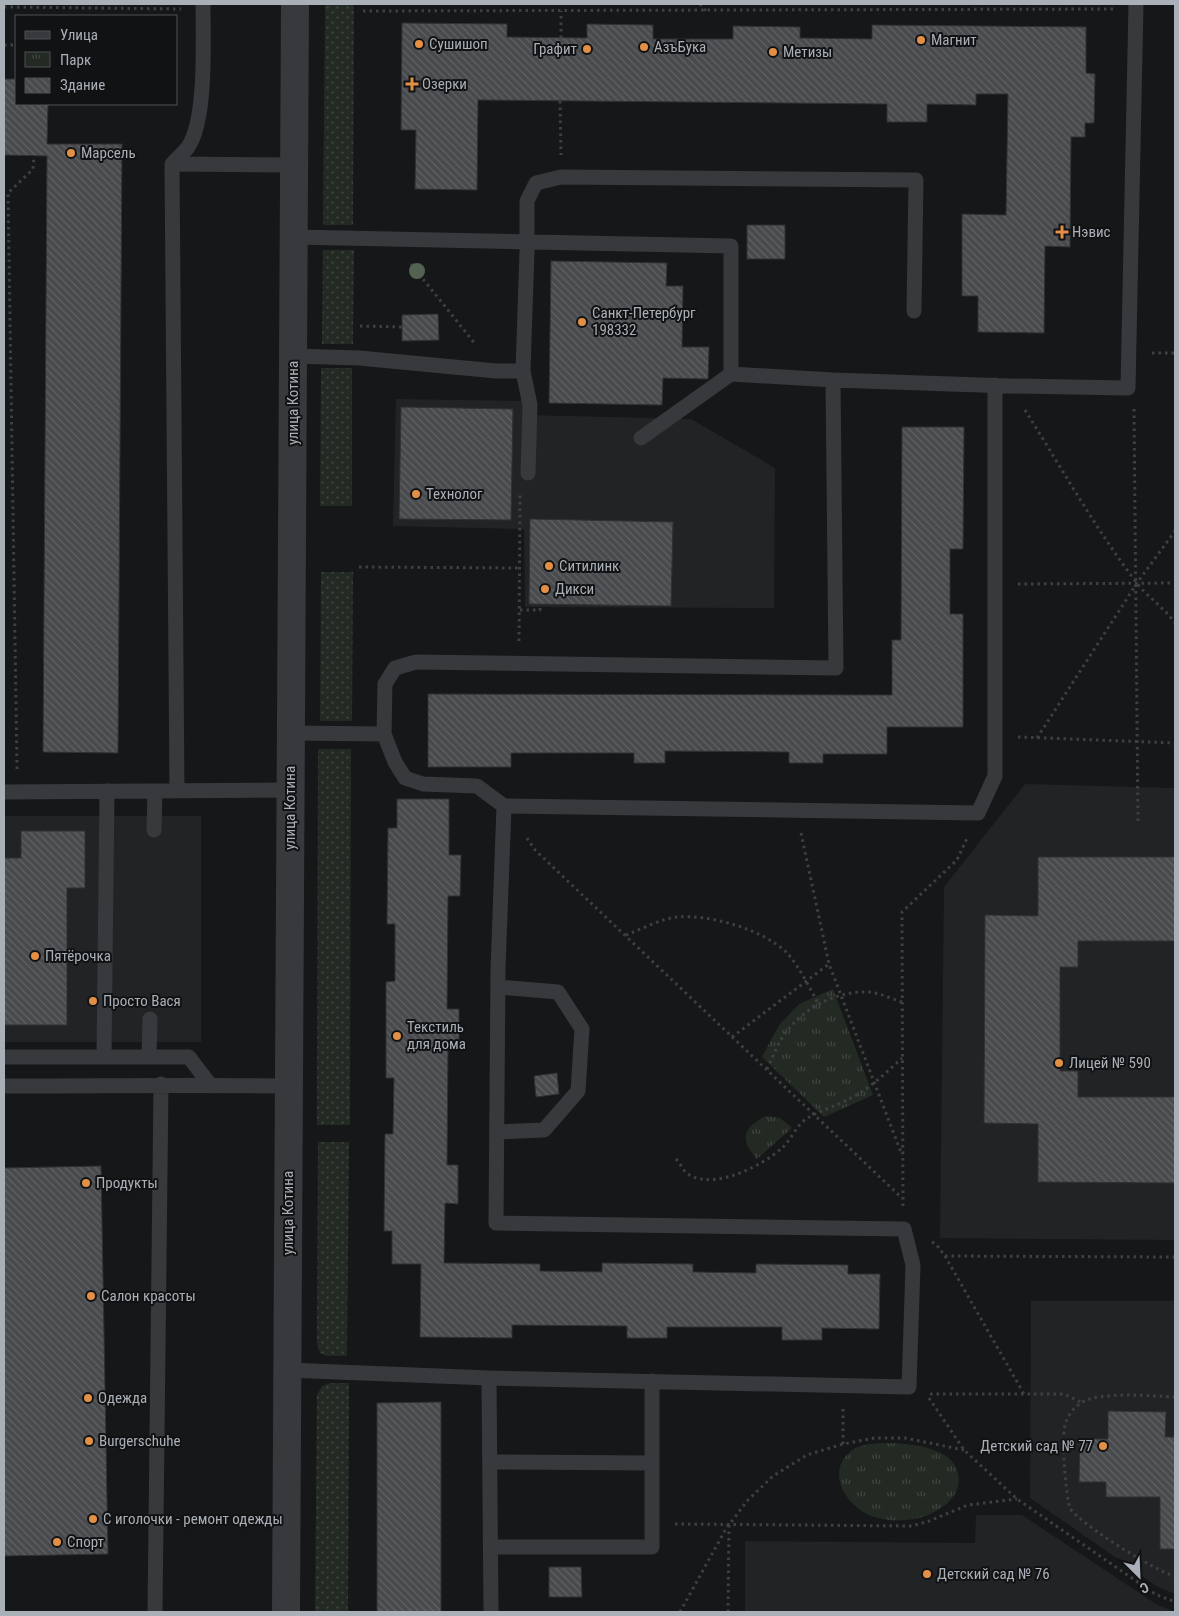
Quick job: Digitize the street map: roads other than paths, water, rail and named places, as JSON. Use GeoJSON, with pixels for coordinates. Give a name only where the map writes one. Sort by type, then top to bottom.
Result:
{"type":"FeatureCollection","features":[{"type":"Feature","properties":{"kind":"street","name":"улица Котина"},"geometry":{"type":"LineString","coordinates":[[286,1612],[295,4]]}},
{"type":"Feature","properties":{"kind":"lane"},"geometry":{"type":"LineString","coordinates":[[177,791],[172,164],[189,146],[198,123],[202,81],[203,6]]}},
{"type":"Feature","properties":{"kind":"lane"},"geometry":{"type":"LineString","coordinates":[[641,438],[731,374],[833,380],[1128,388],[1136,6]]}},
{"type":"Feature","properties":{"kind":"lane"},"geometry":{"type":"LineString","coordinates":[[172,164],[294,165]]}},
{"type":"Feature","properties":{"kind":"lane"},"geometry":{"type":"LineString","coordinates":[[528,473],[530,405],[523,372],[527,201],[536,183],[561,177],[916,180],[914,311]]}},
{"type":"Feature","properties":{"kind":"lane"},"geometry":{"type":"LineString","coordinates":[[294,236],[527,246],[731,246],[731,374]]}},
{"type":"Feature","properties":{"kind":"lane"},"geometry":{"type":"LineString","coordinates":[[294,356],[359,358],[523,372]]}},
{"type":"Feature","properties":{"kind":"lane"},"geometry":{"type":"LineString","coordinates":[[833,380],[836,668],[416,662],[395,668],[385,684],[384,734],[395,762],[405,778],[423,784],[478,786],[504,806],[978,813],[995,776],[995,385]]}},
{"type":"Feature","properties":{"kind":"lane"},"geometry":{"type":"LineString","coordinates":[[291,733],[384,734]]}},
{"type":"Feature","properties":{"kind":"lane"},"geometry":{"type":"LineString","coordinates":[[10,792],[290,790]]}},
{"type":"Feature","properties":{"kind":"lane"},"geometry":{"type":"LineString","coordinates":[[104,1056],[107,791]]}},
{"type":"Feature","properties":{"kind":"lane"},"geometry":{"type":"LineString","coordinates":[[154,830],[155,791]]}},
{"type":"Feature","properties":{"kind":"lane"},"geometry":{"type":"LineString","coordinates":[[287,1370],[489,1378],[909,1387],[913,1265],[904,1230],[496,1223],[498,987],[504,806]]}},
{"type":"Feature","properties":{"kind":"lane"},"geometry":{"type":"LineString","coordinates":[[498,987],[558,992],[582,1029],[578,1091],[544,1130],[498,1132]]}},
{"type":"Feature","properties":{"kind":"lane"},"geometry":{"type":"LineString","coordinates":[[149,1056],[150,1019]]}},
{"type":"Feature","properties":{"kind":"lane"},"geometry":{"type":"LineString","coordinates":[[4,1057],[189,1057],[211,1086]]}},
{"type":"Feature","properties":{"kind":"lane"},"geometry":{"type":"LineString","coordinates":[[4,1086],[161,1084],[288,1086]]}},
{"type":"Feature","properties":{"kind":"lane"},"geometry":{"type":"LineString","coordinates":[[155,1612],[161,1084]]}},
{"type":"Feature","properties":{"kind":"lane"},"geometry":{"type":"LineString","coordinates":[[489,1378],[491,1612]]}},
{"type":"Feature","properties":{"kind":"lane"},"geometry":{"type":"LineString","coordinates":[[491,1547],[652,1547],[652,1380]]}},
{"type":"Feature","properties":{"kind":"lane"},"geometry":{"type":"LineString","coordinates":[[490,1462],[652,1463]]}},
{"type":"Feature","properties":{"kind":"place","name":"Магнит"},"geometry":{"type":"Point","coordinates":[921,40]}},
{"type":"Feature","properties":{"kind":"place","name":"Сушишоп"},"geometry":{"type":"Point","coordinates":[419,44]}},
{"type":"Feature","properties":{"kind":"place","name":"АзъБука"},"geometry":{"type":"Point","coordinates":[644,47]}},
{"type":"Feature","properties":{"kind":"place","name":"Графит"},"geometry":{"type":"Point","coordinates":[587,49]}},
{"type":"Feature","properties":{"kind":"place","name":"Метизы"},"geometry":{"type":"Point","coordinates":[773,52]}},
{"type":"Feature","properties":{"kind":"place","name":"Озерки"},"geometry":{"type":"Point","coordinates":[412,84]}},
{"type":"Feature","properties":{"kind":"place","name":"Марсель"},"geometry":{"type":"Point","coordinates":[71,153]}},
{"type":"Feature","properties":{"kind":"place","name":"Нэвис"},"geometry":{"type":"Point","coordinates":[1062,232]}},
{"type":"Feature","properties":{"kind":"place","name":"Санкт-Петербург 198332"},"geometry":{"type":"Point","coordinates":[582,322]}},
{"type":"Feature","properties":{"kind":"place","name":"Технолог"},"geometry":{"type":"Point","coordinates":[416,494]}},
{"type":"Feature","properties":{"kind":"place","name":"Ситилинк"},"geometry":{"type":"Point","coordinates":[549,566]}},
{"type":"Feature","properties":{"kind":"place","name":"Дикси"},"geometry":{"type":"Point","coordinates":[545,589]}},
{"type":"Feature","properties":{"kind":"place","name":"Пятёрочка"},"geometry":{"type":"Point","coordinates":[35,956]}},
{"type":"Feature","properties":{"kind":"place","name":"Просто Вася"},"geometry":{"type":"Point","coordinates":[93,1001]}},
{"type":"Feature","properties":{"kind":"place","name":"Текстиль для дома"},"geometry":{"type":"Point","coordinates":[397,1036]}},
{"type":"Feature","properties":{"kind":"place","name":"Лицей № 590"},"geometry":{"type":"Point","coordinates":[1059,1063]}},
{"type":"Feature","properties":{"kind":"place","name":"Продукты"},"geometry":{"type":"Point","coordinates":[86,1183]}},
{"type":"Feature","properties":{"kind":"place","name":"Салон красоты"},"geometry":{"type":"Point","coordinates":[91,1296]}},
{"type":"Feature","properties":{"kind":"place","name":"Одежда"},"geometry":{"type":"Point","coordinates":[88,1398]}},
{"type":"Feature","properties":{"kind":"place","name":"Burgerschuhe"},"geometry":{"type":"Point","coordinates":[89,1441]}},
{"type":"Feature","properties":{"kind":"place","name":"Детский сад № 77"},"geometry":{"type":"Point","coordinates":[1103,1446]}},
{"type":"Feature","properties":{"kind":"place","name":"С иголочки - ремонт одежды"},"geometry":{"type":"Point","coordinates":[93,1519]}},
{"type":"Feature","properties":{"kind":"place","name":"Спорт"},"geometry":{"type":"Point","coordinates":[57,1542]}},
{"type":"Feature","properties":{"kind":"place","name":"Детский сад № 76"},"geometry":{"type":"Point","coordinates":[927,1574]}}]}
